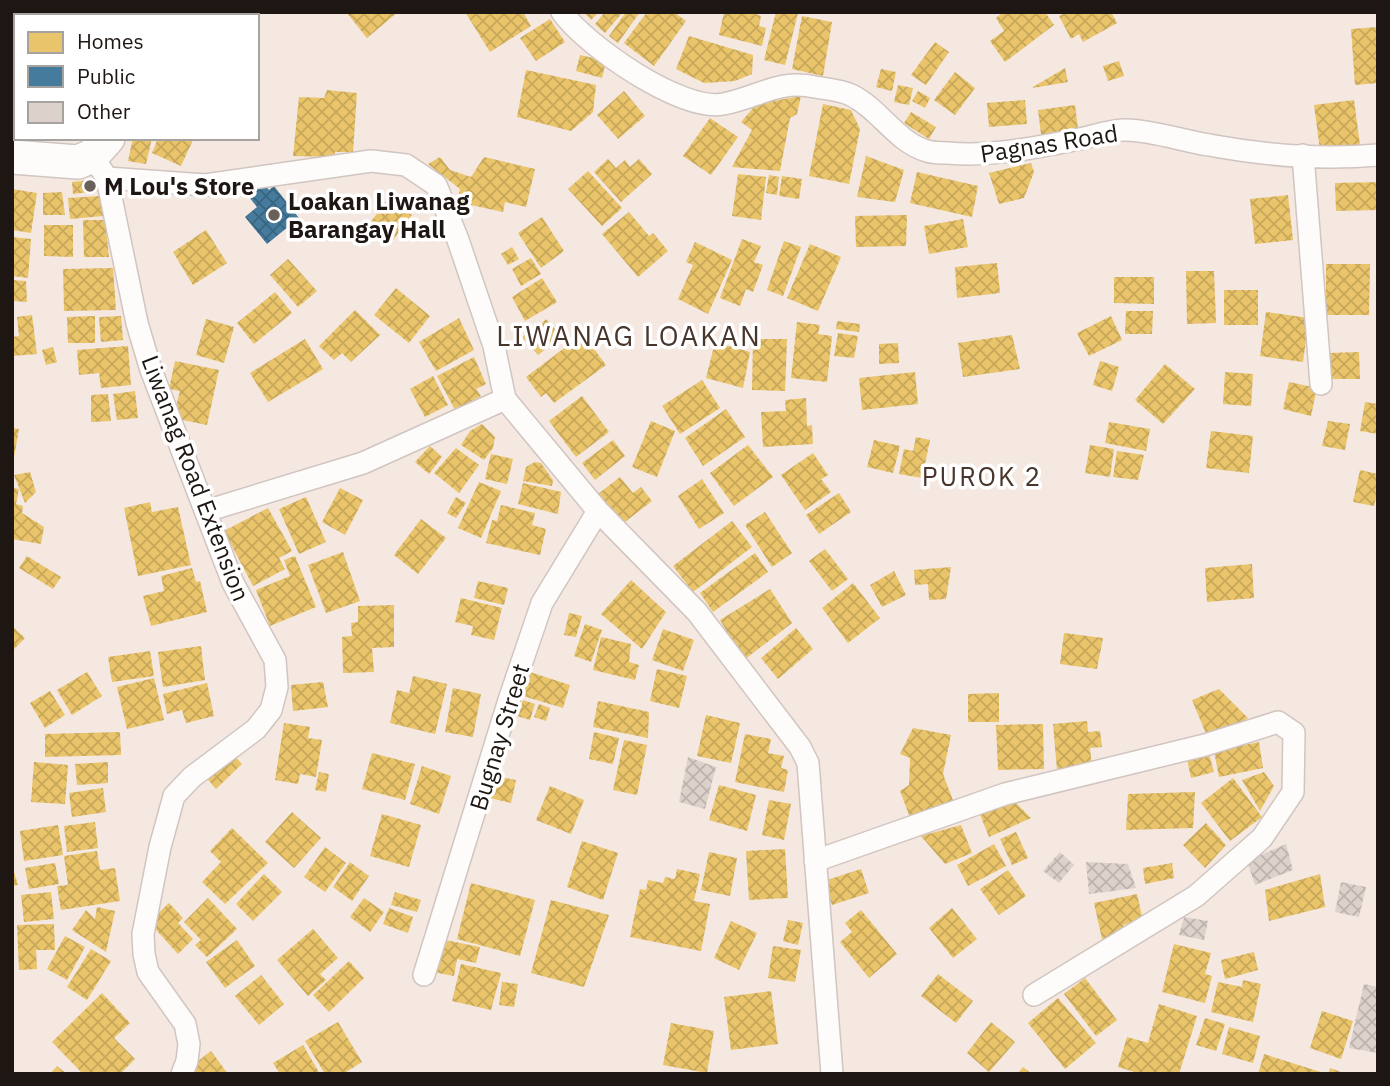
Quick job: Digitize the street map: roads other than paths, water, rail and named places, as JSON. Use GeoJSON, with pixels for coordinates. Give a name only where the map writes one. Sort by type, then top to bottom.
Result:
{"type":"FeatureCollection","features":[{"type":"Feature","properties":{"kind":"main road"},"geometry":{"type":"LineString","coordinates":[[18,158],[78,162],[102,157]]}},
{"type":"Feature","properties":{"kind":"street","name":"Pagnas Road"},"geometry":{"type":"LineString","coordinates":[[562,12],[573,28],[596,47],[652,83],[674,93],[701,103],[721,105],[796,83],[850,94],[892,126],[905,141],[927,152],[973,156],[1013,152],[1126,130],[1212,146],[1337,159],[1378,155]]}},
{"type":"Feature","properties":{"kind":"street"},"geometry":{"type":"LineString","coordinates":[[1303,155],[1321,384]]}},
{"type":"Feature","properties":{"kind":"street"},"geometry":{"type":"LineString","coordinates":[[102,157],[205,185],[371,161],[406,164],[436,185],[494,346],[505,399],[598,510],[697,612],[800,747],[808,764],[832,1074]]}},
{"type":"Feature","properties":{"kind":"street","name":"Liwanag Road Extension"},"geometry":{"type":"LineString","coordinates":[[102,157],[137,323],[151,370],[233,583],[275,660],[277,687],[271,709],[256,729],[192,776],[174,796],[160,847],[142,934],[148,972],[185,1024],[189,1044],[182,1074]]}},
{"type":"Feature","properties":{"kind":"street"},"geometry":{"type":"LineString","coordinates":[[206,511],[363,463],[505,399]]}},
{"type":"Feature","properties":{"kind":"street","name":"Bugnay Street"},"geometry":{"type":"LineString","coordinates":[[425,975],[509,700],[542,603],[598,510]]}},
{"type":"Feature","properties":{"kind":"street"},"geometry":{"type":"LineString","coordinates":[[815,861],[1005,794],[1205,745],[1278,722],[1294,733],[1293,793],[1262,838],[1196,896],[1034,995]]}},
{"type":"Feature","properties":{"kind":"place","name":"M Lou's Store"},"geometry":{"type":"Point","coordinates":[90,186]}},
{"type":"Feature","properties":{"kind":"place","name":"Loakan Liwanag Barangay Hall"},"geometry":{"type":"Point","coordinates":[274,215]}},
{"type":"Feature","properties":{"kind":"district","name":"LIWANAG LOAKAN"},"geometry":{"type":"Point","coordinates":[629,335]}},
{"type":"Feature","properties":{"kind":"district","name":"PUROK 2"},"geometry":{"type":"Point","coordinates":[982,476]}}]}
